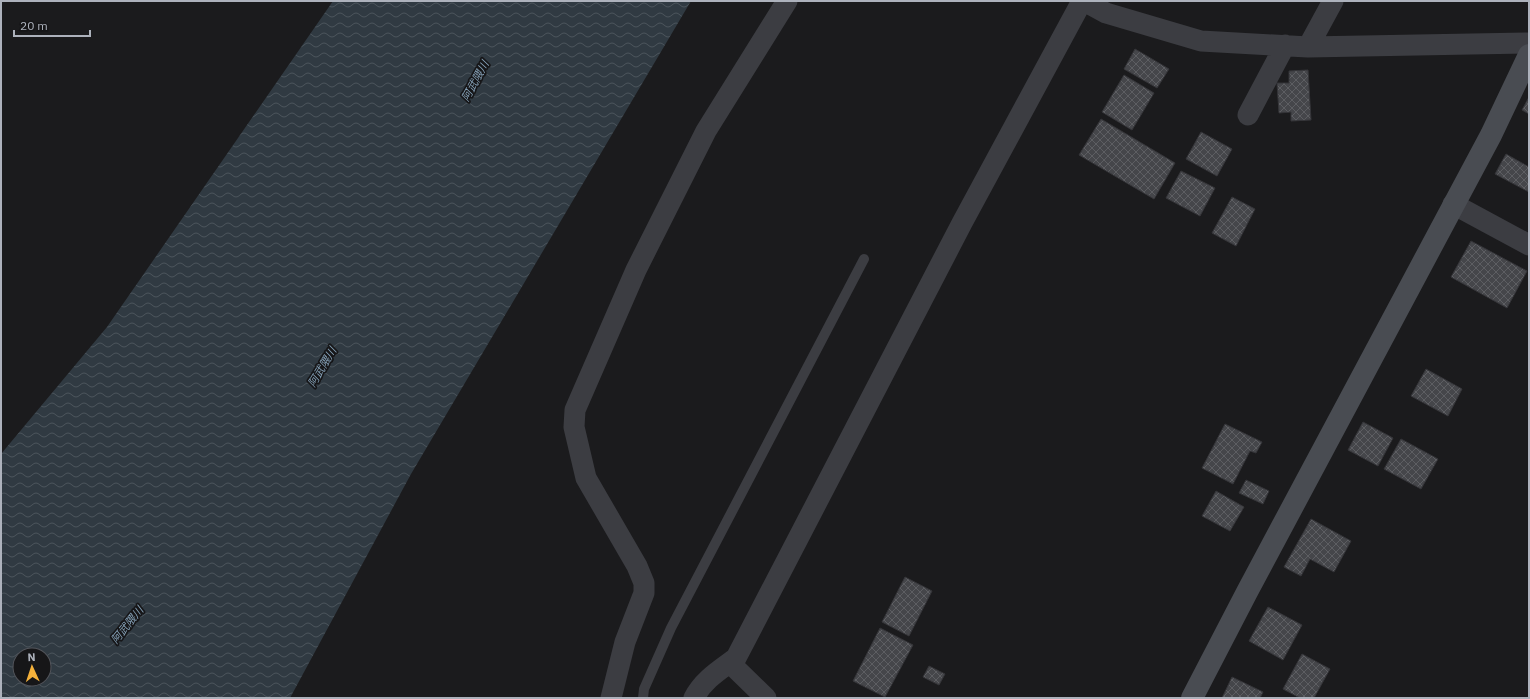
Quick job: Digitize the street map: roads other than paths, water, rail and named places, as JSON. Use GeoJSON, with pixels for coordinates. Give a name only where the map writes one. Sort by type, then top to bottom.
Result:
{"type":"FeatureCollection","features":[{"type":"Feature","properties":{"kind":"street"},"geometry":{"type":"LineString","coordinates":[[611,698],[625,642],[644,593],[644,583],[637,566],[586,478],[574,427],[575,410],[636,270],[706,131],[787,1]]}},
{"type":"Feature","properties":{"kind":"street"},"geometry":{"type":"LineString","coordinates":[[694,698],[699,690],[716,673],[736,658],[958,230],[1083,1],[1106,13],[1201,42],[1308,47],[1529,44]]}},
{"type":"Feature","properties":{"kind":"street"},"geometry":{"type":"LineString","coordinates":[[1308,47],[1333,1]]}},
{"type":"Feature","properties":{"kind":"street"},"geometry":{"type":"LineString","coordinates":[[1248,115],[1285,46]]}},
{"type":"Feature","properties":{"kind":"street"},"geometry":{"type":"LineString","coordinates":[[1192,698],[1491,135],[1529,55]]}},
{"type":"Feature","properties":{"kind":"street"},"geometry":{"type":"LineString","coordinates":[[1453,204],[1529,245]]}},
{"type":"Feature","properties":{"kind":"street"},"geometry":{"type":"LineString","coordinates":[[730,663],[766,698]]}},
{"type":"Feature","properties":{"kind":"lane"},"geometry":{"type":"LineString","coordinates":[[643,698],[644,689],[671,628],[864,259]]}},
{"type":"Feature","properties":{"kind":"water","name":"阿武隈川"},"geometry":{"type":"Polygon","coordinates":[[[333,1],[691,1],[411,474],[290,698],[1,698],[1,454],[107,327],[333,1]]]}}]}
